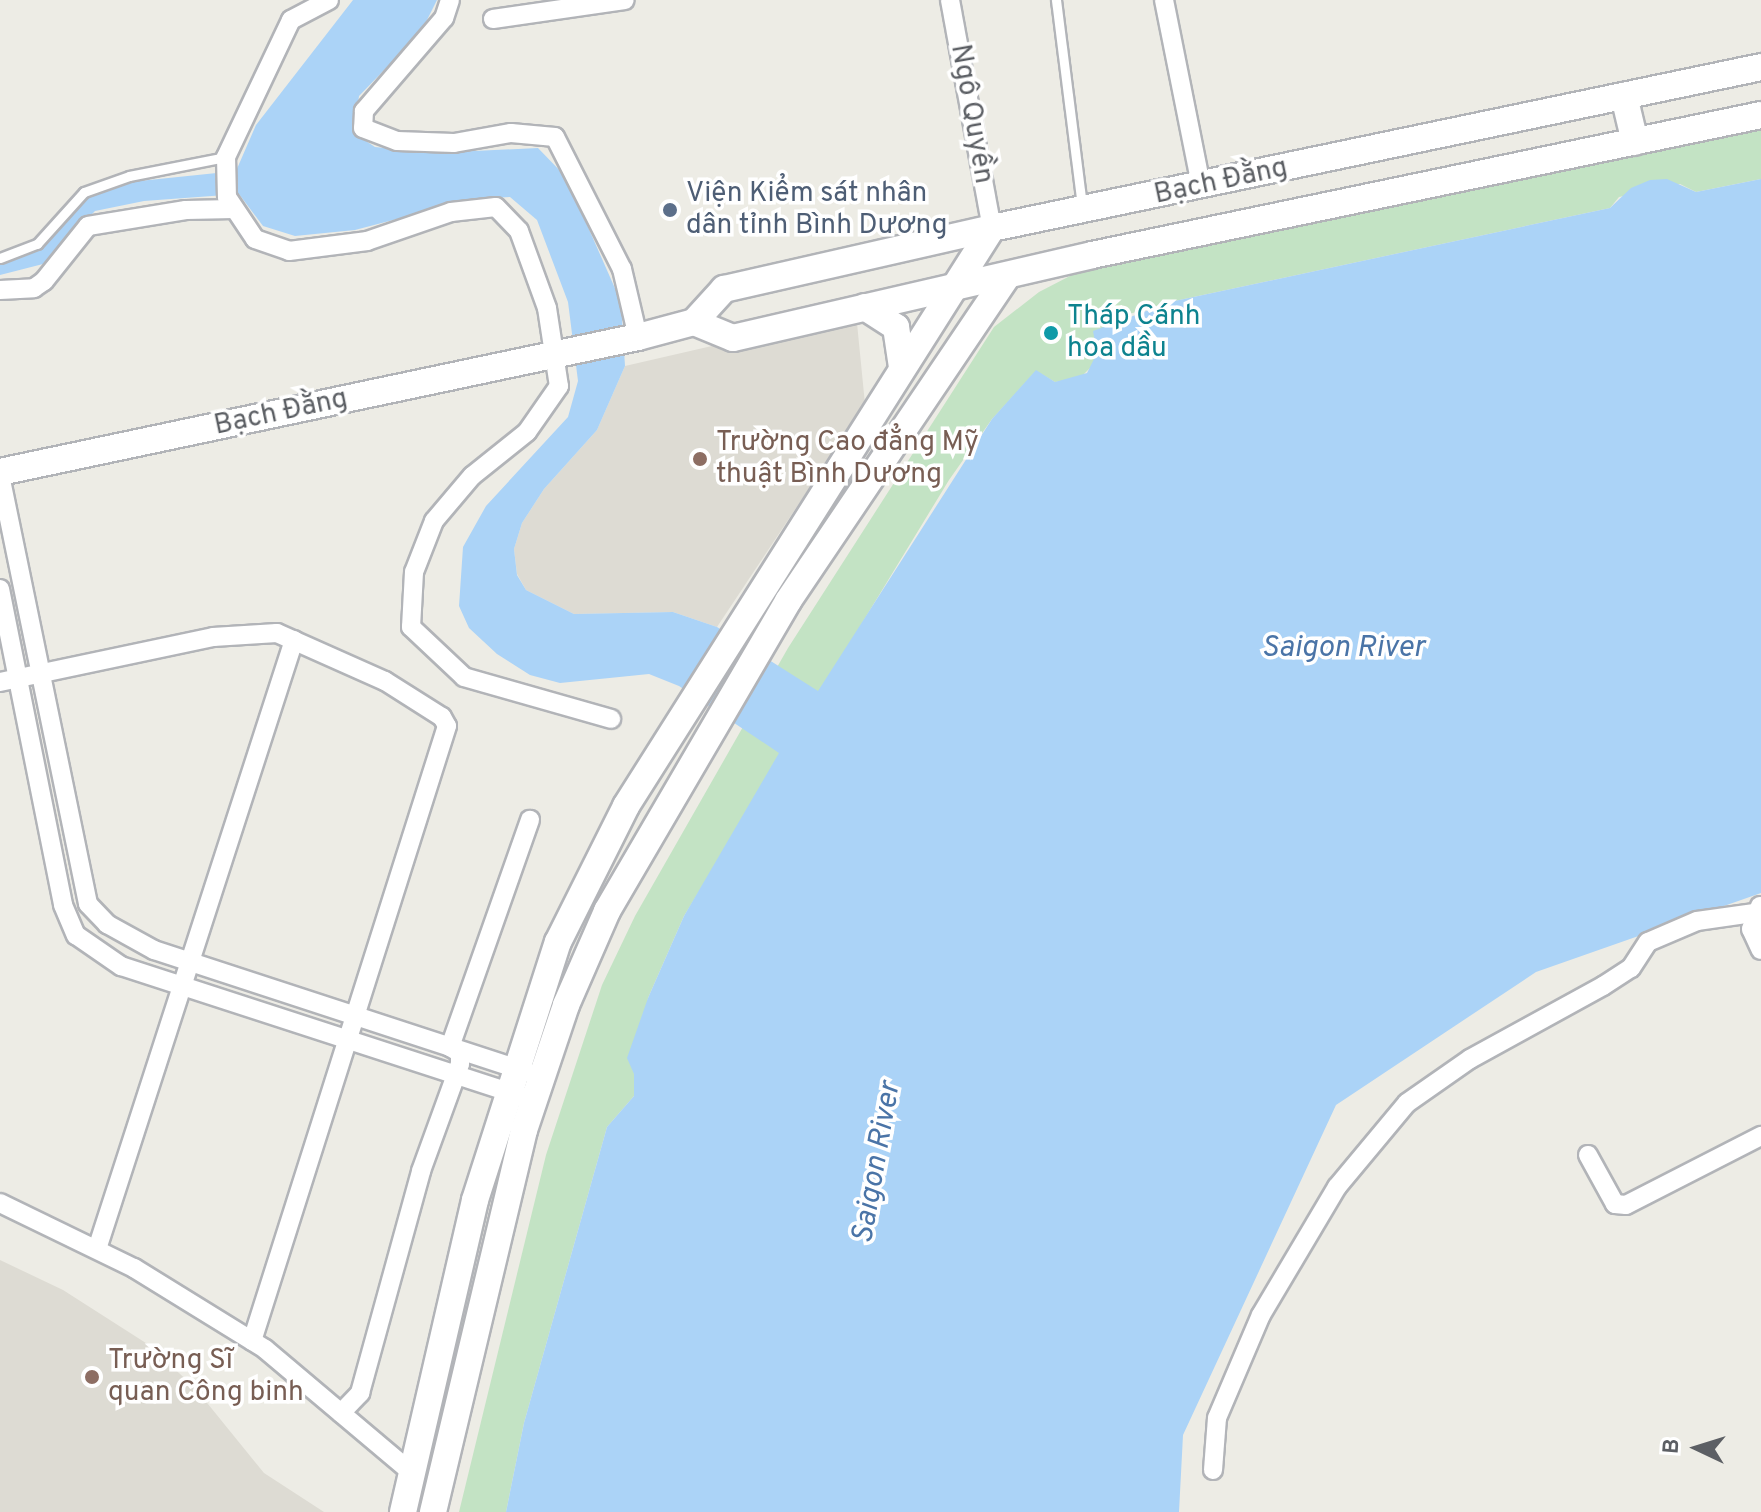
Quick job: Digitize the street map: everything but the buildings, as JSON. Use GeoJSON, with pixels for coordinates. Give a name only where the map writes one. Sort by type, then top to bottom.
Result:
{"type":"FeatureCollection","features":[{"type":"Feature","properties":{"kind":"street"},"geometry":{"type":"LineString","coordinates":[[329,0],[291,20],[226,162],[230,203],[255,239],[289,251],[367,241],[451,212],[496,207],[519,231],[547,308],[559,354],[559,386],[527,432],[472,476],[434,521],[414,572],[411,627],[464,677],[611,719]]}},
{"type":"Feature","properties":{"kind":"street"},"geometry":{"type":"LineString","coordinates":[[450,0],[444,18],[364,111],[363,128],[397,141],[454,143],[511,133],[555,137],[622,269],[638,337],[694,322]]}},
{"type":"Feature","properties":{"kind":"street"},"geometry":{"type":"LineString","coordinates":[[493,19],[625,0]]}},
{"type":"Feature","properties":{"kind":"street","name":"Ngô Quyền"},"geometry":{"type":"LineString","coordinates":[[950,0],[992,228]]}},
{"type":"Feature","properties":{"kind":"street"},"geometry":{"type":"LineString","coordinates":[[1164,0],[1201,186]]}},
{"type":"Feature","properties":{"kind":"street","name":"Bạch Đằng"},"geometry":{"type":"LineString","coordinates":[[1761,67],[992,228],[724,289],[694,322],[733,338],[1092,255],[1761,115]]}},
{"type":"Feature","properties":{"kind":"street"},"geometry":{"type":"LineString","coordinates":[[1624,96],[1635,142]]}},
{"type":"Feature","properties":{"kind":"street"},"geometry":{"type":"LineString","coordinates":[[1350,155],[1359,200]]}},
{"type":"Feature","properties":{"kind":"street"},"geometry":{"type":"LineString","coordinates":[[0,290],[34,288],[44,281],[88,226],[230,203]]}},
{"type":"Feature","properties":{"kind":"street"},"geometry":{"type":"LineString","coordinates":[[1082,210],[1092,255]]}},
{"type":"Feature","properties":{"kind":"street"},"geometry":{"type":"LineString","coordinates":[[433,1512],[463,1371],[538,1089],[566,1005],[607,911],[661,812],[788,601],[1008,275],[992,228]]}},
{"type":"Feature","properties":{"kind":"street"},"geometry":{"type":"LineString","coordinates":[[403,1512],[475,1200],[511,1080],[558,942],[626,806],[992,228]]}},
{"type":"Feature","properties":{"kind":"street"},"geometry":{"type":"LineString","coordinates":[[865,307],[896,327],[902,367]]}},
{"type":"Feature","properties":{"kind":"street","name":"Bạch Đằng"},"geometry":{"type":"LineString","coordinates":[[0,473],[638,337]]}},
{"type":"Feature","properties":{"kind":"street"},"geometry":{"type":"LineString","coordinates":[[0,473],[38,675],[88,904],[107,924],[187,961],[450,1047],[511,1080],[538,1089]]}},
{"type":"Feature","properties":{"kind":"street"},"geometry":{"type":"LineString","coordinates":[[0,589],[9,680],[63,905],[76,935],[109,960],[180,985],[456,1075],[511,1080]]}},
{"type":"Feature","properties":{"kind":"street"},"geometry":{"type":"LineString","coordinates":[[9,680],[213,637],[277,633],[385,681],[442,717],[447,726],[252,1341]]}},
{"type":"Feature","properties":{"kind":"street"},"geometry":{"type":"LineString","coordinates":[[97,1249],[187,961],[294,640]]}},
{"type":"Feature","properties":{"kind":"street"},"geometry":{"type":"LineString","coordinates":[[450,1047],[530,820]]}},
{"type":"Feature","properties":{"kind":"street"},"geometry":{"type":"LineString","coordinates":[[1213,1470],[1217,1418],[1261,1315],[1337,1187],[1407,1103],[1470,1059],[1591,994],[1631,968],[1648,942],[1697,921],[1757,909],[1751,929],[1761,950]]}},
{"type":"Feature","properties":{"kind":"street"},"geometry":{"type":"LineString","coordinates":[[341,1413],[360,1393],[421,1171],[461,1059],[450,1047]]}},
{"type":"Feature","properties":{"kind":"street"},"geometry":{"type":"LineString","coordinates":[[1588,1155],[1615,1204],[1626,1205],[1761,1136]]}},
{"type":"Feature","properties":{"kind":"street"},"geometry":{"type":"LineString","coordinates":[[0,1203],[97,1249],[252,1341],[411,1472]]}},
{"type":"Feature","properties":{"kind":"lane"},"geometry":{"type":"LineString","coordinates":[[1056,0],[1082,210]]}},
{"type":"Feature","properties":{"kind":"lane"},"geometry":{"type":"LineString","coordinates":[[0,258],[37,244],[84,192],[129,176],[226,162]]}},
{"type":"Feature","properties":{"kind":"shaded area","name":"Trường Cao đẳng Mỹ thuật Bình Dương"},"geometry":{"type":"Polygon","coordinates":[[[856,313],[865,404],[717,627],[673,612],[574,614],[526,590],[517,574],[514,549],[522,523],[544,489],[597,430],[625,366],[856,313]]]}},
{"type":"Feature","properties":{"kind":"shaded area","name":"Trường Sĩ quan Công binh"},"geometry":{"type":"Polygon","coordinates":[[[0,1260],[63,1290],[149,1345],[195,1388],[264,1473],[324,1512],[0,1512],[0,1260]]]}},
{"type":"Feature","properties":{"kind":"green space"},"geometry":{"type":"Polygon","coordinates":[[[1761,124],[1761,179],[1696,192],[1680,184],[1619,197],[1610,208],[1170,302],[1119,317],[1097,342],[1094,364],[1078,380],[1055,382],[1036,371],[992,419],[949,480],[684,916],[648,998],[634,1096],[607,1127],[524,1423],[506,1512],[459,1512],[546,1155],[602,985],[635,916],[788,648],[994,327],[1039,292],[1099,261],[1761,124]]]}},
{"type":"Feature","properties":{"kind":"water","name":"Saigon River"},"geometry":{"type":"Polygon","coordinates":[[[353,0],[437,0],[421,32],[359,96],[354,133],[375,147],[433,153],[538,148],[566,177],[621,302],[625,366],[597,430],[544,489],[522,523],[514,549],[517,575],[526,590],[574,614],[673,612],[717,627],[818,691],[992,419],[1036,370],[1055,382],[1087,373],[1097,353],[1093,331],[1170,302],[1610,208],[1631,188],[1650,180],[1667,179],[1696,192],[1761,179],[1761,893],[1536,972],[1336,1105],[1183,1435],[1179,1512],[506,1512],[524,1423],[607,1127],[634,1096],[634,1074],[627,1058],[648,998],[684,916],[779,753],[679,686],[649,674],[560,683],[530,675],[497,654],[469,628],[459,606],[463,547],[486,506],[568,417],[578,381],[568,302],[537,220],[510,197],[473,199],[355,230],[295,236],[263,226],[239,194],[144,201],[95,211],[43,264],[0,275],[0,260],[34,252],[85,196],[120,183],[236,171],[256,125],[353,0]]]}},
{"type":"Feature","properties":{"kind":"place","name":"Viện Kiểm sát nhân dân tỉnh Bình Dương"},"geometry":{"type":"Point","coordinates":[670,210]}},
{"type":"Feature","properties":{"kind":"place","name":"Tháp Cánh hoa dầu"},"geometry":{"type":"Point","coordinates":[1051,333]}},
{"type":"Feature","properties":{"kind":"place","name":"Trường Cao đẳng Mỹ thuật Bình Dương"},"geometry":{"type":"Point","coordinates":[700,459]}},
{"type":"Feature","properties":{"kind":"place","name":"Trường Sĩ quan Công binh"},"geometry":{"type":"Point","coordinates":[92,1377]}}]}
